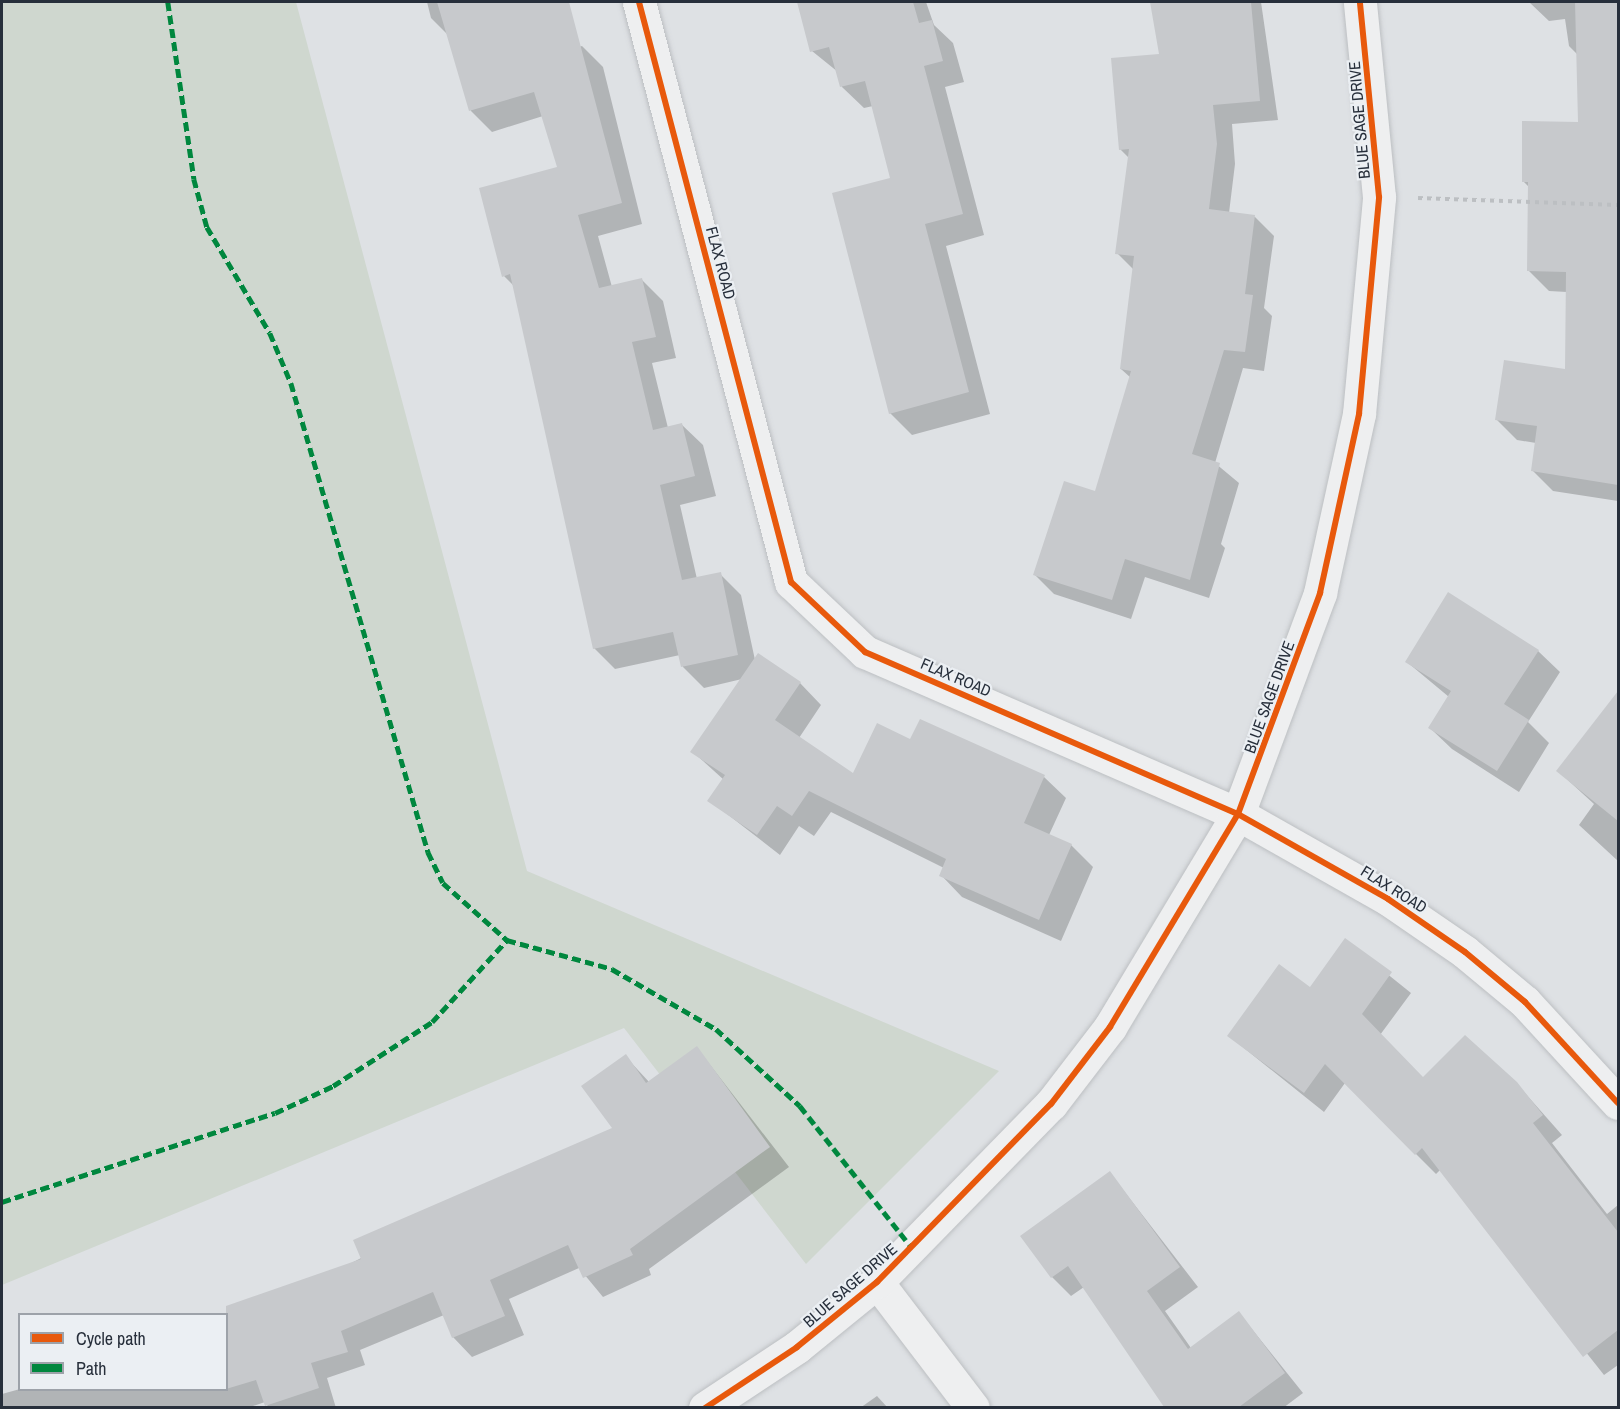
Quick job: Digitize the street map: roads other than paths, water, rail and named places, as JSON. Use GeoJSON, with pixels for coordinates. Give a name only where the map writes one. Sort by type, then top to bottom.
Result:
{"type":"FeatureCollection","features":[{"type":"Feature","properties":{"kind":"street","name":"FLAX ROAD"},"geometry":{"type":"LineString","coordinates":[[639,2],[791,582],[865,652],[1238,814],[1388,899],[1465,952],[1525,1002],[1618,1103]]}},
{"type":"Feature","properties":{"kind":"street","name":"BLUE SAGE DRIVE"},"geometry":{"type":"LineString","coordinates":[[705,1407],[797,1347],[878,1282],[984,1179],[1064,1087],[1116,1018],[1238,814],[1293,676],[1342,500],[1359,414],[1379,197],[1360,2]]}},
{"type":"Feature","properties":{"kind":"street"},"geometry":{"type":"LineString","coordinates":[[878,1282],[973,1407]]}}]}
